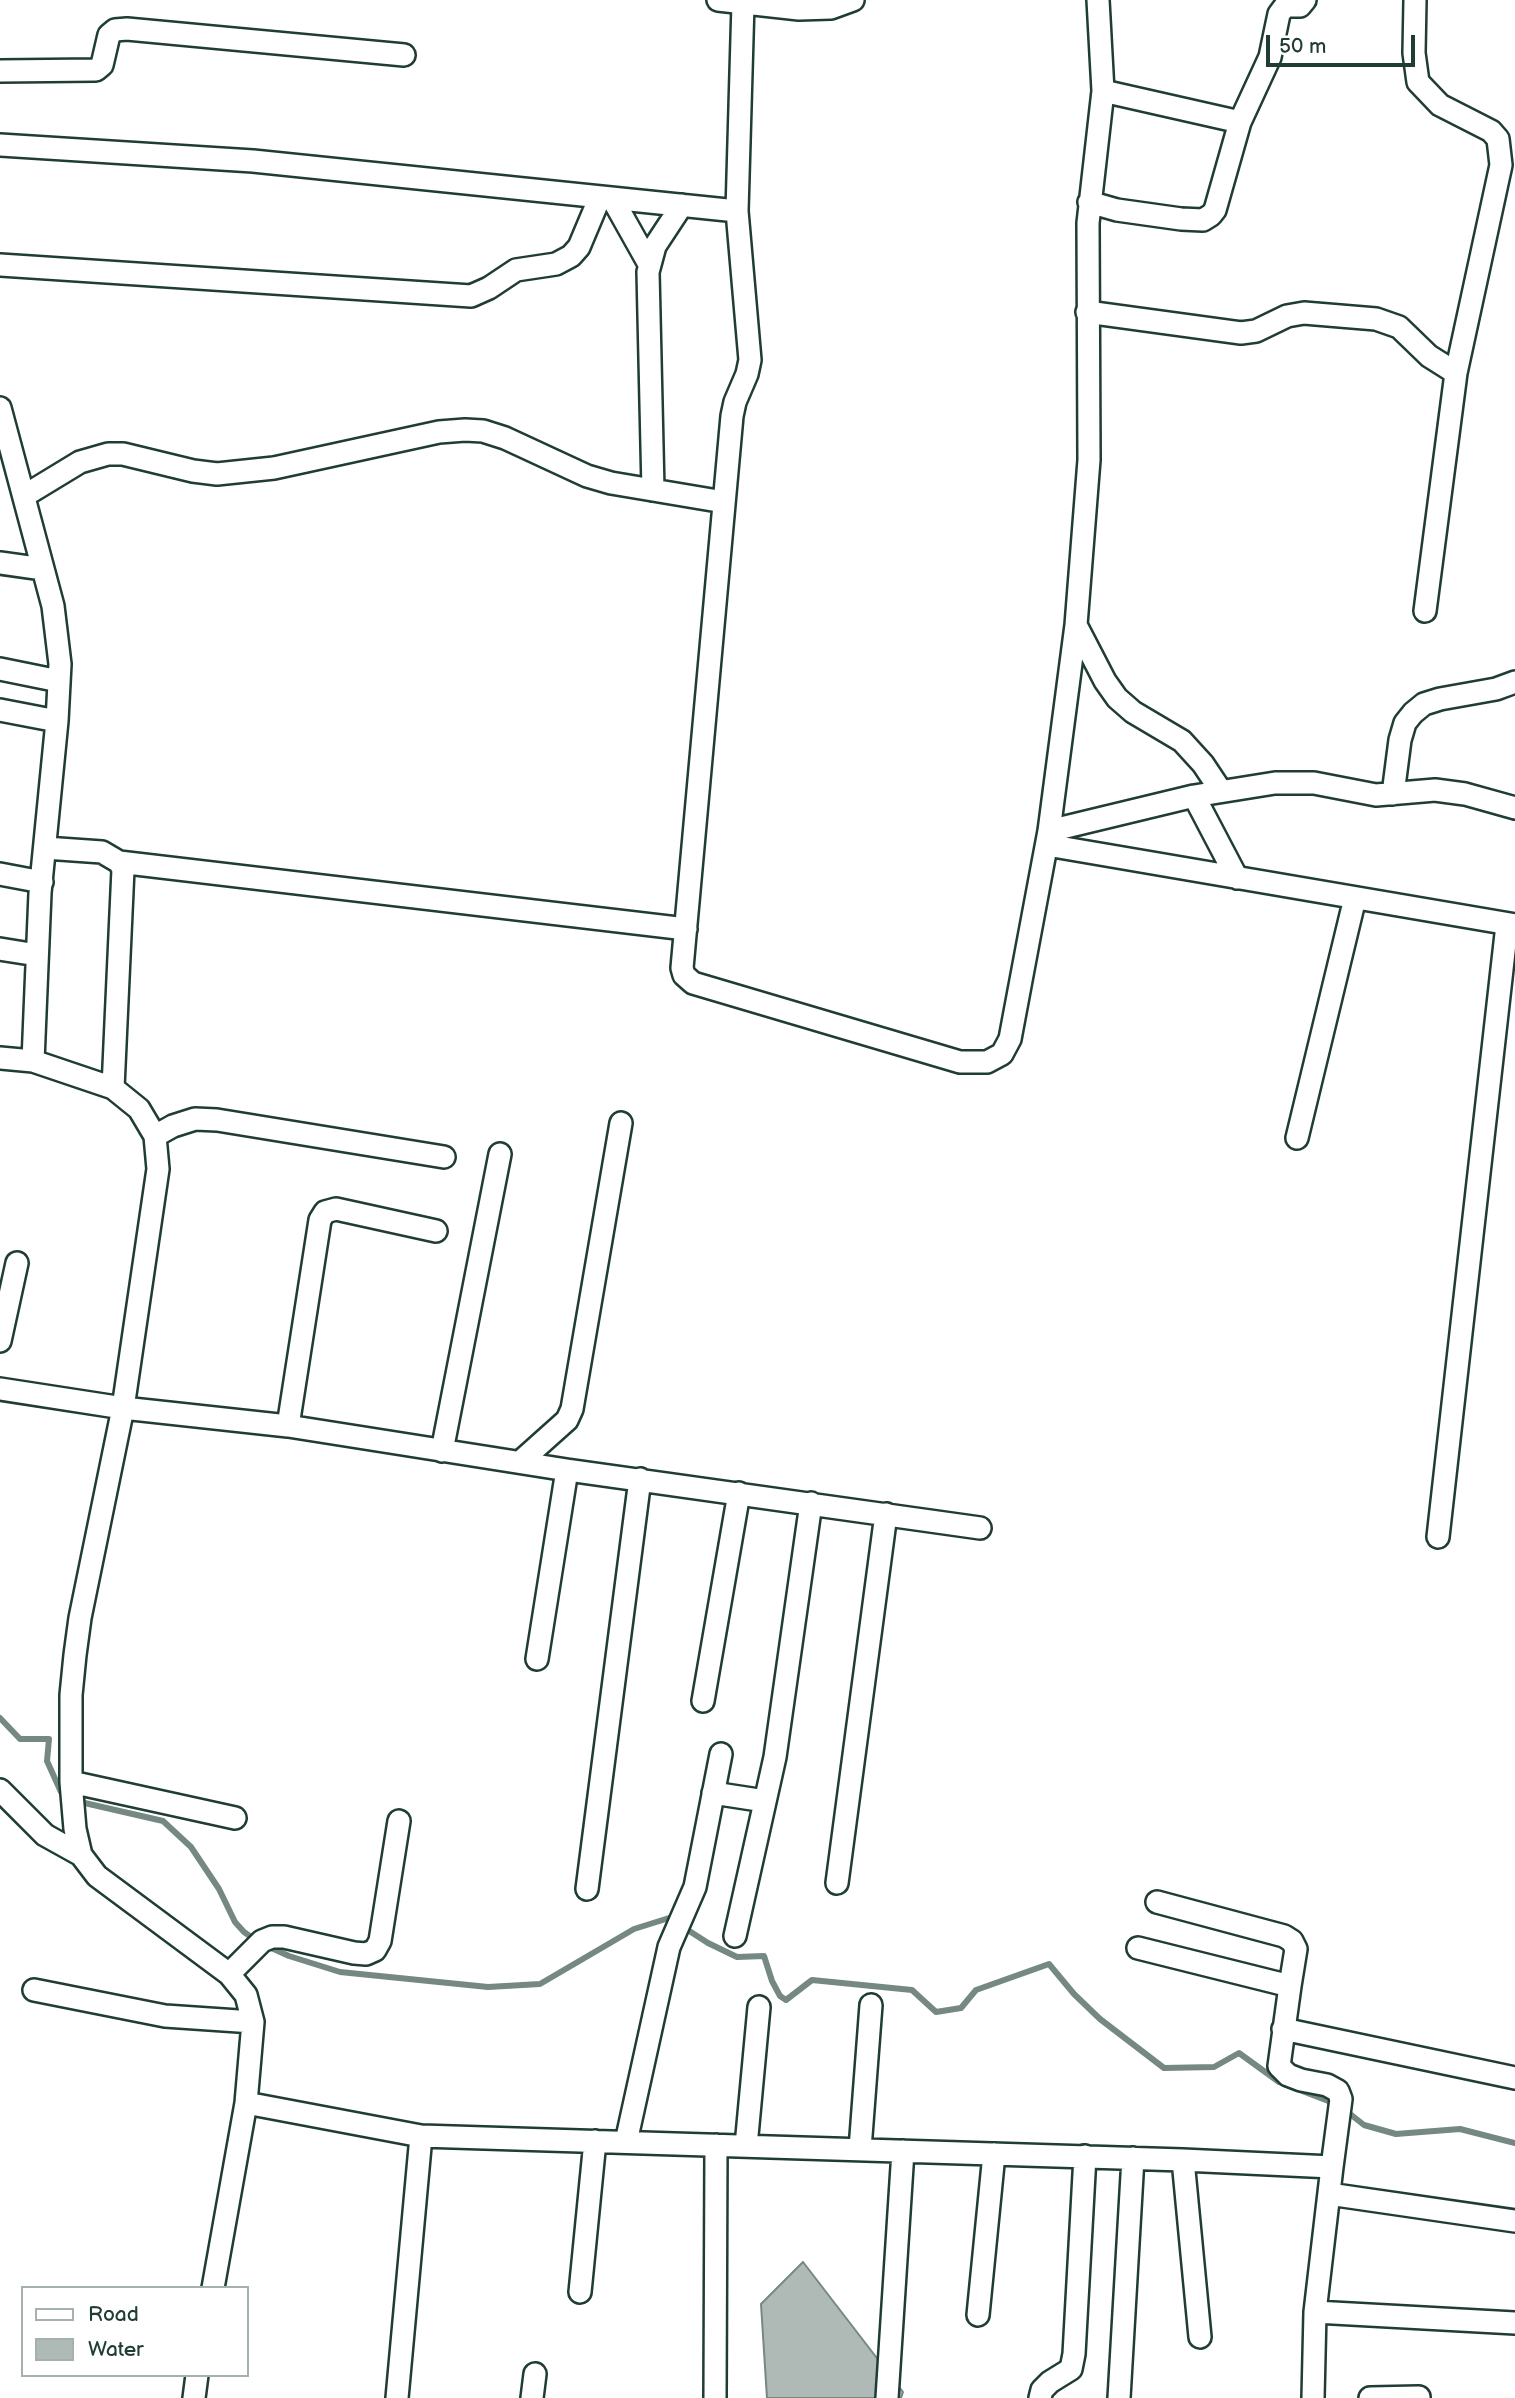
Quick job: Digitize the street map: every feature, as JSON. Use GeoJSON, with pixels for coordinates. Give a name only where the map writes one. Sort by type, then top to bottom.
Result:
{"type":"FeatureCollection","features":[{"type":"Feature","properties":{"kind":"street"},"geometry":{"type":"LineString","coordinates":[[718,0],[817,9],[831,8],[853,0]]}},
{"type":"Feature","properties":{"kind":"street"},"geometry":{"type":"LineString","coordinates":[[743,3],[737,211],[750,360],[732,415],[682,968],[684,975],[693,983],[960,1062],[987,1062],[1002,1054],[1010,1039],[1048,838],[1076,625],[1088,460],[1086,257],[1089,202],[1103,91],[1098,0]]}},
{"type":"Feature","properties":{"kind":"street"},"geometry":{"type":"LineString","coordinates":[[1089,202],[1144,215],[1197,220],[1207,218],[1215,210],[1240,122],[1266,67],[1280,10],[1285,6],[1300,6],[1305,0]]}},
{"type":"Feature","properties":{"kind":"street"},"geometry":{"type":"LineString","coordinates":[[1415,0],[1414,53],[1418,82],[1440,105],[1491,131],[1498,139],[1501,165],[1456,373],[1425,611]]}},
{"type":"Feature","properties":{"kind":"street"},"geometry":{"type":"LineString","coordinates":[[0,71],[96,70],[102,65],[109,35],[116,30],[127,29],[404,55]]}},
{"type":"Feature","properties":{"kind":"street"},"geometry":{"type":"LineString","coordinates":[[1103,91],[1240,122]]}},
{"type":"Feature","properties":{"kind":"street"},"geometry":{"type":"LineString","coordinates":[[0,145],[253,161],[737,211]]}},
{"type":"Feature","properties":{"kind":"street"},"geometry":{"type":"LineString","coordinates":[[606,197],[649,264]]}},
{"type":"Feature","properties":{"kind":"street"},"geometry":{"type":"LineString","coordinates":[[0,265],[471,296],[516,270],[556,264],[571,256],[579,247],[606,197]]}},
{"type":"Feature","properties":{"kind":"street"},"geometry":{"type":"LineString","coordinates":[[653,490],[649,264],[655,246],[682,205]]}},
{"type":"Feature","properties":{"kind":"street"},"geometry":{"type":"LineString","coordinates":[[1087,312],[1241,333],[1255,331],[1287,316],[1304,313],[1386,321],[1399,327],[1429,355],[1456,373]]}},
{"type":"Feature","properties":{"kind":"street"},"geometry":{"type":"LineString","coordinates":[[0,408],[53,606],[60,664],[41,882],[33,1061]]}},
{"type":"Feature","properties":{"kind":"street"},"geometry":{"type":"LineString","coordinates":[[24,496],[80,462],[108,454],[123,454],[217,474],[274,468],[439,432],[483,430],[587,476],[611,483],[724,502]]}},
{"type":"Feature","properties":{"kind":"street"},"geometry":{"type":"LineString","coordinates":[[0,564],[43,569]]}},
{"type":"Feature","properties":{"kind":"street"},"geometry":{"type":"LineString","coordinates":[[1076,625],[1105,681],[1117,698],[1133,712],[1182,741],[1203,764],[1221,790]]}},
{"type":"Feature","properties":{"kind":"street"},"geometry":{"type":"LineString","coordinates":[[0,670],[59,681]]}},
{"type":"Feature","properties":{"kind":"street"},"geometry":{"type":"LineString","coordinates":[[1393,794],[1400,740],[1405,723],[1413,713],[1424,704],[1440,699],[1496,689],[1515,682]]}},
{"type":"Feature","properties":{"kind":"street"},"geometry":{"type":"LineString","coordinates":[[0,710],[57,721]]}},
{"type":"Feature","properties":{"kind":"street"},"geometry":{"type":"LineString","coordinates":[[1048,838],[1194,796],[1248,785],[1297,782],[1334,786],[1376,796],[1421,790],[1447,792],[1515,808]]}},
{"type":"Feature","properties":{"kind":"street"},"geometry":{"type":"LineString","coordinates":[[1194,796],[1237,878]]}},
{"type":"Feature","properties":{"kind":"street"},"geometry":{"type":"LineString","coordinates":[[1048,838],[1237,878],[1511,925],[1438,1537]]}},
{"type":"Feature","properties":{"kind":"street"},"geometry":{"type":"LineString","coordinates":[[45,848],[102,852],[119,862],[686,929]]}},
{"type":"Feature","properties":{"kind":"street"},"geometry":{"type":"LineString","coordinates":[[113,1088],[123,882],[123,869],[119,862]]}},
{"type":"Feature","properties":{"kind":"street"},"geometry":{"type":"LineString","coordinates":[[0,874],[41,882]]}},
{"type":"Feature","properties":{"kind":"street"},"geometry":{"type":"LineString","coordinates":[[1297,1138],[1355,898]]}},
{"type":"Feature","properties":{"kind":"street"},"geometry":{"type":"LineString","coordinates":[[0,949],[37,955]]}},
{"type":"Feature","properties":{"kind":"street"},"geometry":{"type":"LineString","coordinates":[[0,1058],[33,1061],[113,1088],[139,1109],[155,1136],[158,1168],[123,1408],[78,1631],[71,1695],[72,1789],[75,1829],[81,1855]]}},
{"type":"Feature","properties":{"kind":"street"},"geometry":{"type":"LineString","coordinates":[[155,1136],[173,1126],[195,1119],[217,1120],[443,1157]]}},
{"type":"Feature","properties":{"kind":"street"},"geometry":{"type":"LineString","coordinates":[[520,1462],[567,1420],[572,1409],[621,1123]]}},
{"type":"Feature","properties":{"kind":"street"},"geometry":{"type":"LineString","coordinates":[[442,1451],[500,1154]]}},
{"type":"Feature","properties":{"kind":"street"},"geometry":{"type":"LineString","coordinates":[[288,1426],[320,1220],[325,1212],[336,1209],[436,1231]]}},
{"type":"Feature","properties":{"kind":"street"},"geometry":{"type":"LineString","coordinates":[[0,1341],[17,1263]]}},
{"type":"Feature","properties":{"kind":"street"},"geometry":{"type":"LineString","coordinates":[[0,1389],[123,1408],[288,1426],[566,1470],[980,1528]]}},
{"type":"Feature","properties":{"kind":"street"},"geometry":{"type":"LineString","coordinates":[[537,1659],[566,1470]]}},
{"type":"Feature","properties":{"kind":"street"},"geometry":{"type":"LineString","coordinates":[[587,1889],[640,1479]]}},
{"type":"Feature","properties":{"kind":"street"},"geometry":{"type":"LineString","coordinates":[[703,1701],[739,1493]]}},
{"type":"Feature","properties":{"kind":"street"},"geometry":{"type":"LineString","coordinates":[[735,1936],[777,1746],[811,1503]]}},
{"type":"Feature","properties":{"kind":"street"},"geometry":{"type":"LineString","coordinates":[[836,1883],[886,1514]]}},
{"type":"Feature","properties":{"kind":"street"},"geometry":{"type":"LineString","coordinates":[[626,2142],[677,1926],[695,1888],[721,1754]]}},
{"type":"Feature","properties":{"kind":"street"},"geometry":{"type":"LineString","coordinates":[[72,1789],[235,1818]]}},
{"type":"Feature","properties":{"kind":"street"},"geometry":{"type":"LineString","coordinates":[[0,1790],[46,1835],[81,1855],[97,1876],[229,1974],[246,1995],[253,2022],[246,2103],[213,2286]]}},
{"type":"Feature","properties":{"kind":"street"},"geometry":{"type":"LineString","coordinates":[[713,1793],[765,1801]]}},
{"type":"Feature","properties":{"kind":"street"},"geometry":{"type":"LineString","coordinates":[[229,1974],[256,1947],[272,1937],[284,1937],[354,1953],[366,1954],[375,1950],[380,1941],[399,1821]]}},
{"type":"Feature","properties":{"kind":"street"},"geometry":{"type":"LineString","coordinates":[[1157,1902],[1284,1936],[1292,1941],[1296,1949],[1279,2066],[1287,2075],[1327,2085],[1338,2091],[1341,2099],[1315,2312],[1313,2398]]}},
{"type":"Feature","properties":{"kind":"street"},"geometry":{"type":"LineString","coordinates":[[1139,1948],[1290,1986]]}},
{"type":"Feature","properties":{"kind":"street"},"geometry":{"type":"LineString","coordinates":[[34,1990],[164,2016],[253,2022]]}},
{"type":"Feature","properties":{"kind":"street"},"geometry":{"type":"LineString","coordinates":[[860,2149],[871,2005]]}},
{"type":"Feature","properties":{"kind":"street"},"geometry":{"type":"LineString","coordinates":[[746,2146],[759,2007]]}},
{"type":"Feature","properties":{"kind":"street"},"geometry":{"type":"LineString","coordinates":[[1283,2029],[1515,2078]]}},
{"type":"Feature","properties":{"kind":"street"},"geometry":{"type":"LineString","coordinates":[[246,2103],[421,2136],[1085,2156],[1332,2167]]}},
{"type":"Feature","properties":{"kind":"street"},"geometry":{"type":"LineString","coordinates":[[397,2398],[421,2136]]}},
{"type":"Feature","properties":{"kind":"street"},"geometry":{"type":"LineString","coordinates":[[580,2292],[595,2141]]}},
{"type":"Feature","properties":{"kind":"street"},"geometry":{"type":"LineString","coordinates":[[715,2398],[716,2145]]}},
{"type":"Feature","properties":{"kind":"street"},"geometry":{"type":"LineString","coordinates":[[887,2398],[903,2151]]}},
{"type":"Feature","properties":{"kind":"street"},"geometry":{"type":"LineString","coordinates":[[978,2315],[994,2154]]}},
{"type":"Feature","properties":{"kind":"street"},"geometry":{"type":"LineString","coordinates":[[1040,2398],[1042,2390],[1050,2382],[1071,2369],[1074,2354],[1085,2156]]}},
{"type":"Feature","properties":{"kind":"street"},"geometry":{"type":"LineString","coordinates":[[1119,2398],[1133,2158]]}},
{"type":"Feature","properties":{"kind":"street"},"geometry":{"type":"LineString","coordinates":[[1183,2160],[1200,2337]]}},
{"type":"Feature","properties":{"kind":"street"},"geometry":{"type":"LineString","coordinates":[[1329,2194],[1515,2221]]}},
{"type":"Feature","properties":{"kind":"street"},"geometry":{"type":"LineString","coordinates":[[1315,2312],[1515,2323]]}},
{"type":"Feature","properties":{"kind":"street"},"geometry":{"type":"LineString","coordinates":[[532,2398],[535,2374]]}},
{"type":"Feature","properties":{"kind":"street"},"geometry":{"type":"LineString","coordinates":[[194,2398],[197,2377]]}},
{"type":"Feature","properties":{"kind":"street"},"geometry":{"type":"LineString","coordinates":[[1370,2398],[1419,2397]]}},
{"type":"Feature","properties":{"kind":"water"},"geometry":{"type":"Polygon","coordinates":[[[803,2262],[903,2392],[901,2398],[767,2398],[761,2304],[803,2262]]]}},
{"type":"Feature","properties":{"kind":"waterway"},"geometry":{"type":"LineString","coordinates":[[0,1718],[20,1739],[49,1739],[47,1761],[61,1792],[66,1796]]}},
{"type":"Feature","properties":{"kind":"waterway"},"geometry":{"type":"LineString","coordinates":[[76,1801],[163,1821],[191,1847],[219,1889],[235,1922],[257,1941]]}},
{"type":"Feature","properties":{"kind":"waterway"},"geometry":{"type":"LineString","coordinates":[[267,1946],[340,1972],[488,1987],[540,1984],[634,1929],[669,1918],[708,1943],[737,1957],[764,1956],[772,1981],[780,1996],[786,2000],[812,1980],[912,1990],[936,2012],[961,2008],[976,1990],[1049,1964],[1100,2019],[1164,2068],[1214,2067],[1239,2053],[1279,2082],[1336,2104]]}},
{"type":"Feature","properties":{"kind":"waterway"},"geometry":{"type":"LineString","coordinates":[[1345,2110],[1364,2125],[1396,2134],[1460,2129],[1515,2143]]}}]}
